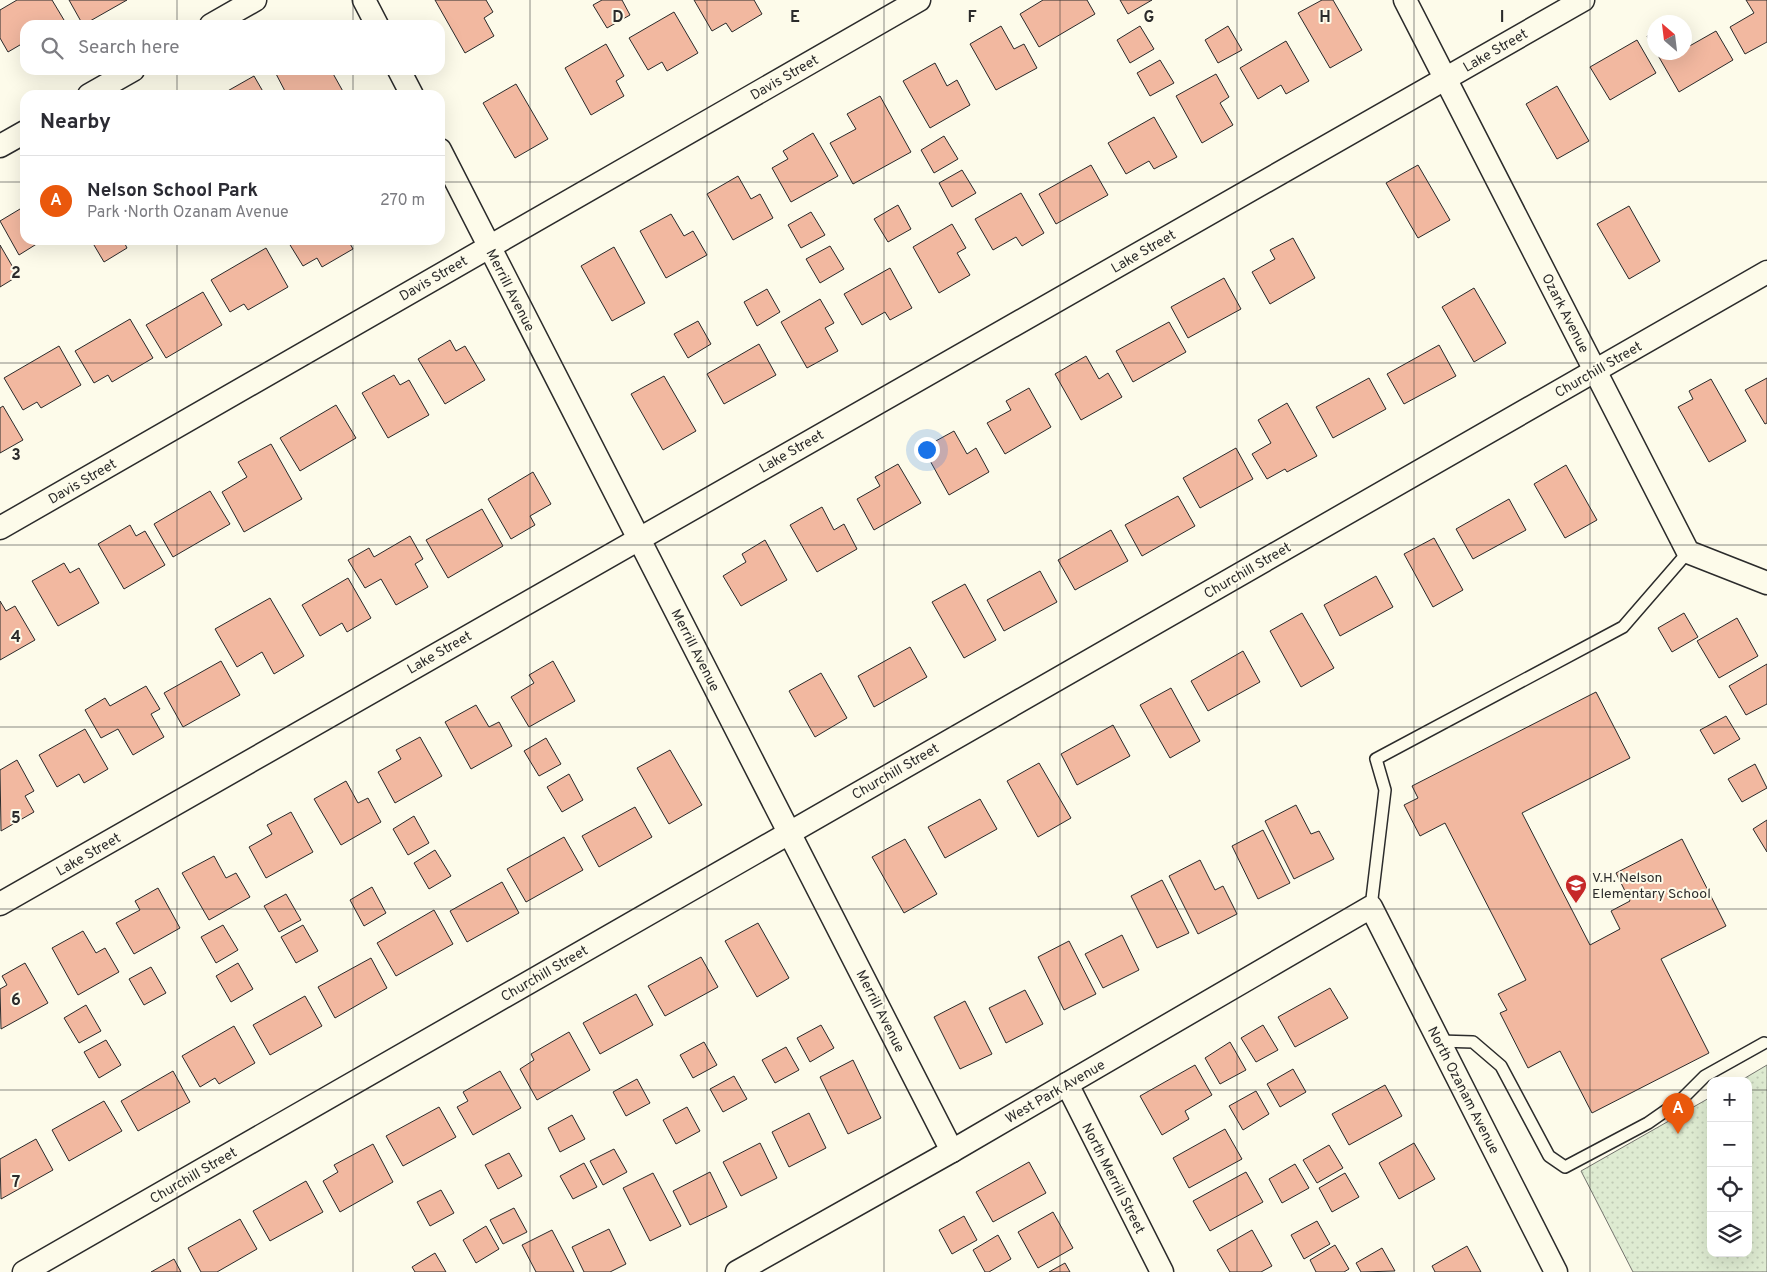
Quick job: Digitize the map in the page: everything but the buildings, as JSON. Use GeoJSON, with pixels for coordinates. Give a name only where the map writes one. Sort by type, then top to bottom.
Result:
{"type":"FeatureCollection","features":[{"type":"Feature","properties":{"kind":"street"},"geometry":{"type":"LineString","coordinates":[[220,20],[255,0]]}},
{"type":"Feature","properties":{"kind":"street"},"geometry":{"type":"LineString","coordinates":[[364,0],[374,20]]}},
{"type":"Feature","properties":{"kind":"street","name":"Davis Street"},"geometry":{"type":"LineString","coordinates":[[0,528],[918,0]]}},
{"type":"Feature","properties":{"kind":"street","name":"Ozark Avenue"},"geometry":{"type":"LineString","coordinates":[[1405,0],[1688,552]]}},
{"type":"Feature","properties":{"kind":"street","name":"Lake Street"},"geometry":{"type":"LineString","coordinates":[[0,904],[1583,0]]}},
{"type":"Feature","properties":{"kind":"street"},"geometry":{"type":"LineString","coordinates":[[98,90],[124,75]]}},
{"type":"Feature","properties":{"kind":"street"},"geometry":{"type":"LineString","coordinates":[[402,75],[410,90]]}},
{"type":"Feature","properties":{"kind":"street"},"geometry":{"type":"LineString","coordinates":[[0,146],[20,135]]}},
{"type":"Feature","properties":{"kind":"street","name":"Merrill Avenue"},"geometry":{"type":"LineString","coordinates":[[445,160],[952,1151]]}},
{"type":"Feature","properties":{"kind":"street","name":"Churchill Street"},"geometry":{"type":"LineString","coordinates":[[24,1272],[1767,272]]}},
{"type":"Feature","properties":{"kind":"street"},"geometry":{"type":"LineString","coordinates":[[1688,552],[1767,583]]}},
{"type":"Feature","properties":{"kind":"street","name":"North Ozanam Avenue"},"geometry":{"type":"LineString","coordinates":[[1371,907],[1556,1272]]}},
{"type":"Feature","properties":{"kind":"street","name":"West Park Avenue"},"geometry":{"type":"LineString","coordinates":[[747,1270],[1371,907]]}},
{"type":"Feature","properties":{"kind":"street","name":"North Merrill Street"},"geometry":{"type":"LineString","coordinates":[[1067,1084],[1162,1272]]}},
{"type":"Feature","properties":{"kind":"lane"},"geometry":{"type":"LineString","coordinates":[[1371,907],[1385,790],[1376,759],[1623,627],[1688,552]]}},
{"type":"Feature","properties":{"kind":"lane"},"geometry":{"type":"LineString","coordinates":[[1439,1041],[1474,1042],[1501,1066],[1549,1156],[1565,1168],[1648,1123],[1681,1100],[1705,1076],[1764,1043]]}},
{"type":"Feature","properties":{"kind":"green space"},"geometry":{"type":"Polygon","coordinates":[[[1767,1065],[1767,1272],[1633,1272],[1581,1171],[1707,1099],[1707,1257],[1752,1257],[1752,1077],[1747,1077],[1767,1065]]]}},
{"type":"Feature","properties":{"kind":"place","name":"V.H. Nelson Elementary School"},"geometry":{"type":"Point","coordinates":[1576,904]}},
{"type":"Feature","properties":{"kind":"place","name":"Nelson School Park"},"geometry":{"type":"Point","coordinates":[1678,1134]}}]}
